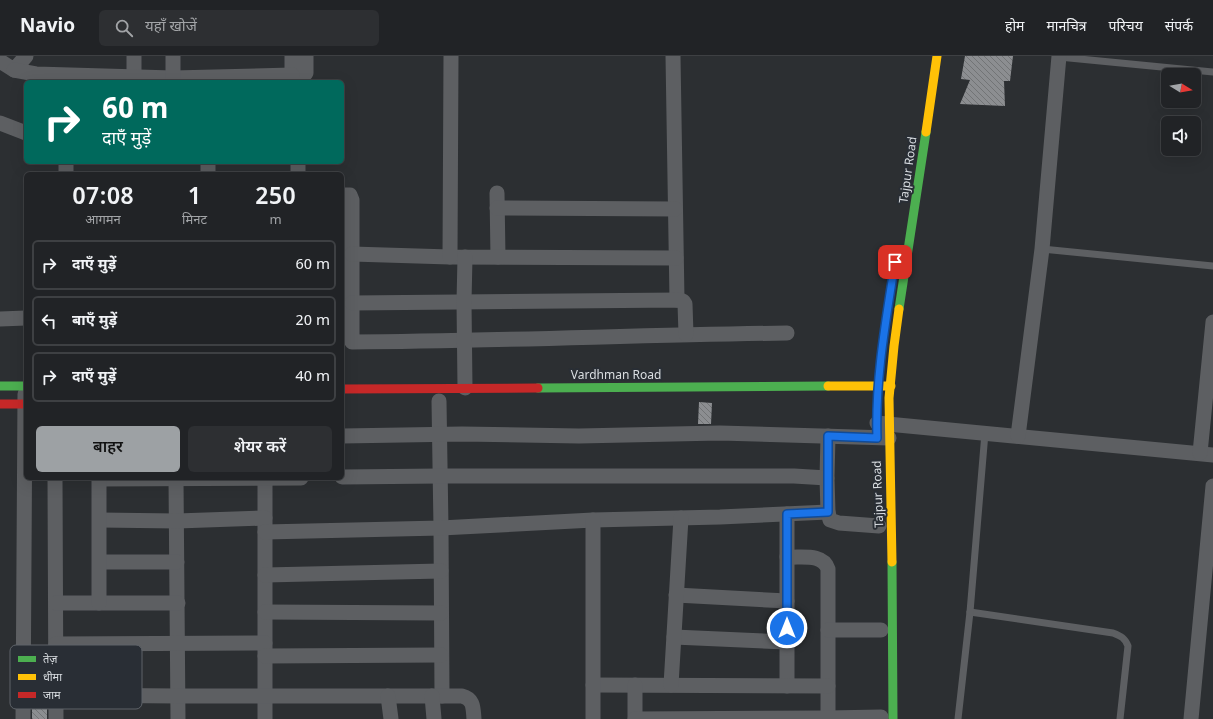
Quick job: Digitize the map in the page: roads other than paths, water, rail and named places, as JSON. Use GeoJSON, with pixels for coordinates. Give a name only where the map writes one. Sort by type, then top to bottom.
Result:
{"type":"FeatureCollection","features":[{"type":"Feature","properties":{"kind":"main road","name":"Tajpur Road"},"geometry":{"type":"LineString","coordinates":[[884,716],[892,526],[881,430],[881,391],[891,386],[894,346],[938,56]]}},
{"type":"Feature","properties":{"kind":"main road"},"geometry":{"type":"LineString","coordinates":[[0,386],[24,386]]}},
{"type":"Feature","properties":{"kind":"main road","name":"Vardhman Road"},"geometry":{"type":"LineString","coordinates":[[344,389],[464,388],[881,391],[891,386]]}},
{"type":"Feature","properties":{"kind":"main road"},"geometry":{"type":"LineString","coordinates":[[0,404],[24,404]]}},
{"type":"Feature","properties":{"kind":"street"},"geometry":{"type":"LineString","coordinates":[[14,70],[26,56]]}},
{"type":"Feature","properties":{"kind":"street"},"geometry":{"type":"LineString","coordinates":[[134,56],[134,77]]}},
{"type":"Feature","properties":{"kind":"street"},"geometry":{"type":"LineString","coordinates":[[173,56],[173,78]]}},
{"type":"Feature","properties":{"kind":"street"},"geometry":{"type":"LineString","coordinates":[[292,56],[292,75]]}},
{"type":"Feature","properties":{"kind":"street"},"geometry":{"type":"LineString","coordinates":[[0,60],[14,70],[36,74],[173,78],[292,75],[298,77],[306,74],[306,56]]}},
{"type":"Feature","properties":{"kind":"street"},"geometry":{"type":"LineString","coordinates":[[450,257],[451,56]]}},
{"type":"Feature","properties":{"kind":"street"},"geometry":{"type":"LineString","coordinates":[[673,56],[677,300]]}},
{"type":"Feature","properties":{"kind":"street"},"geometry":{"type":"LineString","coordinates":[[1018,436],[1042,249],[1059,56]]}},
{"type":"Feature","properties":{"kind":"street"},"geometry":{"type":"LineString","coordinates":[[0,123],[24,132]]}},
{"type":"Feature","properties":{"kind":"street"},"geometry":{"type":"LineString","coordinates":[[497,193],[498,257]]}},
{"type":"Feature","properties":{"kind":"street"},"geometry":{"type":"LineString","coordinates":[[344,195],[350,196],[352,200],[352,303],[347,342],[464,341],[686,334],[787,333]]}},
{"type":"Feature","properties":{"kind":"street"},"geometry":{"type":"LineString","coordinates":[[497,208],[675,209]]}},
{"type":"Feature","properties":{"kind":"street"},"geometry":{"type":"LineString","coordinates":[[352,254],[450,257],[676,258]]}},
{"type":"Feature","properties":{"kind":"street"},"geometry":{"type":"LineString","coordinates":[[464,388],[465,257]]}},
{"type":"Feature","properties":{"kind":"street"},"geometry":{"type":"LineString","coordinates":[[352,303],[677,300],[683,301],[685,304],[686,334]]}},
{"type":"Feature","properties":{"kind":"street"},"geometry":{"type":"LineString","coordinates":[[0,319],[24,318]]}},
{"type":"Feature","properties":{"kind":"street"},"geometry":{"type":"LineString","coordinates":[[344,436],[440,434],[579,436],[720,433],[828,436],[881,430],[985,433],[1206,454],[1213,322]]}},
{"type":"Feature","properties":{"kind":"street"},"geometry":{"type":"LineString","coordinates":[[434,719],[441,655],[439,401]]}},
{"type":"Feature","properties":{"kind":"street"},"geometry":{"type":"LineString","coordinates":[[828,436],[827,478],[828,512],[830,520],[835,522],[879,526]]}},
{"type":"Feature","properties":{"kind":"street"},"geometry":{"type":"LineString","coordinates":[[344,477],[794,476],[827,478]]}},
{"type":"Feature","properties":{"kind":"street"},"geometry":{"type":"LineString","coordinates":[[23,645],[25,480]]}},
{"type":"Feature","properties":{"kind":"street"},"geometry":{"type":"LineString","coordinates":[[55,480],[56,644],[178,644],[265,650],[441,655]]}},
{"type":"Feature","properties":{"kind":"street"},"geometry":{"type":"LineString","coordinates":[[99,480],[99,603]]}},
{"type":"Feature","properties":{"kind":"street"},"geometry":{"type":"LineString","coordinates":[[176,480],[178,719]]}},
{"type":"Feature","properties":{"kind":"street"},"geometry":{"type":"LineString","coordinates":[[265,480],[265,719]]}},
{"type":"Feature","properties":{"kind":"street"},"geometry":{"type":"LineString","coordinates":[[1191,719],[1213,486]]}},
{"type":"Feature","properties":{"kind":"street"},"geometry":{"type":"LineString","coordinates":[[100,520],[177,520],[265,525],[441,528],[593,520],[828,512]]}},
{"type":"Feature","properties":{"kind":"street"},"geometry":{"type":"LineString","coordinates":[[787,514],[787,686]]}},
{"type":"Feature","properties":{"kind":"street"},"geometry":{"type":"LineString","coordinates":[[670,685],[681,518]]}},
{"type":"Feature","properties":{"kind":"street"},"geometry":{"type":"LineString","coordinates":[[593,520],[593,719]]}},
{"type":"Feature","properties":{"kind":"street"},"geometry":{"type":"LineString","coordinates":[[787,558],[816,558],[822,560],[827,565],[828,719]]}},
{"type":"Feature","properties":{"kind":"street"},"geometry":{"type":"LineString","coordinates":[[100,562],[177,562]]}},
{"type":"Feature","properties":{"kind":"street"},"geometry":{"type":"LineString","coordinates":[[265,575],[441,571]]}},
{"type":"Feature","properties":{"kind":"street"},"geometry":{"type":"LineString","coordinates":[[676,595],[787,600]]}},
{"type":"Feature","properties":{"kind":"street"},"geometry":{"type":"LineString","coordinates":[[56,602],[178,603]]}},
{"type":"Feature","properties":{"kind":"street"},"geometry":{"type":"LineString","coordinates":[[265,612],[441,613]]}},
{"type":"Feature","properties":{"kind":"street"},"geometry":{"type":"LineString","coordinates":[[828,630],[881,630]]}},
{"type":"Feature","properties":{"kind":"street"},"geometry":{"type":"LineString","coordinates":[[674,637],[787,642]]}},
{"type":"Feature","properties":{"kind":"street"},"geometry":{"type":"LineString","coordinates":[[593,685],[828,686]]}},
{"type":"Feature","properties":{"kind":"street"},"geometry":{"type":"LineString","coordinates":[[635,685],[635,719],[828,719],[884,716]]}},
{"type":"Feature","properties":{"kind":"street"},"geometry":{"type":"LineString","coordinates":[[142,696],[462,696],[468,697],[473,705],[474,719]]}},
{"type":"Feature","properties":{"kind":"street"},"geometry":{"type":"LineString","coordinates":[[388,696],[391,719]]}},
{"type":"Feature","properties":{"kind":"street"},"geometry":{"type":"LineString","coordinates":[[23,709],[23,719]]}},
{"type":"Feature","properties":{"kind":"lane"},"geometry":{"type":"LineString","coordinates":[[1059,56],[1213,72]]}},
{"type":"Feature","properties":{"kind":"lane"},"geometry":{"type":"LineString","coordinates":[[1042,249],[1213,266]]}},
{"type":"Feature","properties":{"kind":"lane"},"geometry":{"type":"LineString","coordinates":[[958,719],[970,612],[985,433]]}},
{"type":"Feature","properties":{"kind":"lane"},"geometry":{"type":"LineString","coordinates":[[970,612],[1113,633],[1122,636],[1126,640],[1128,646],[1120,719]]}}]}
